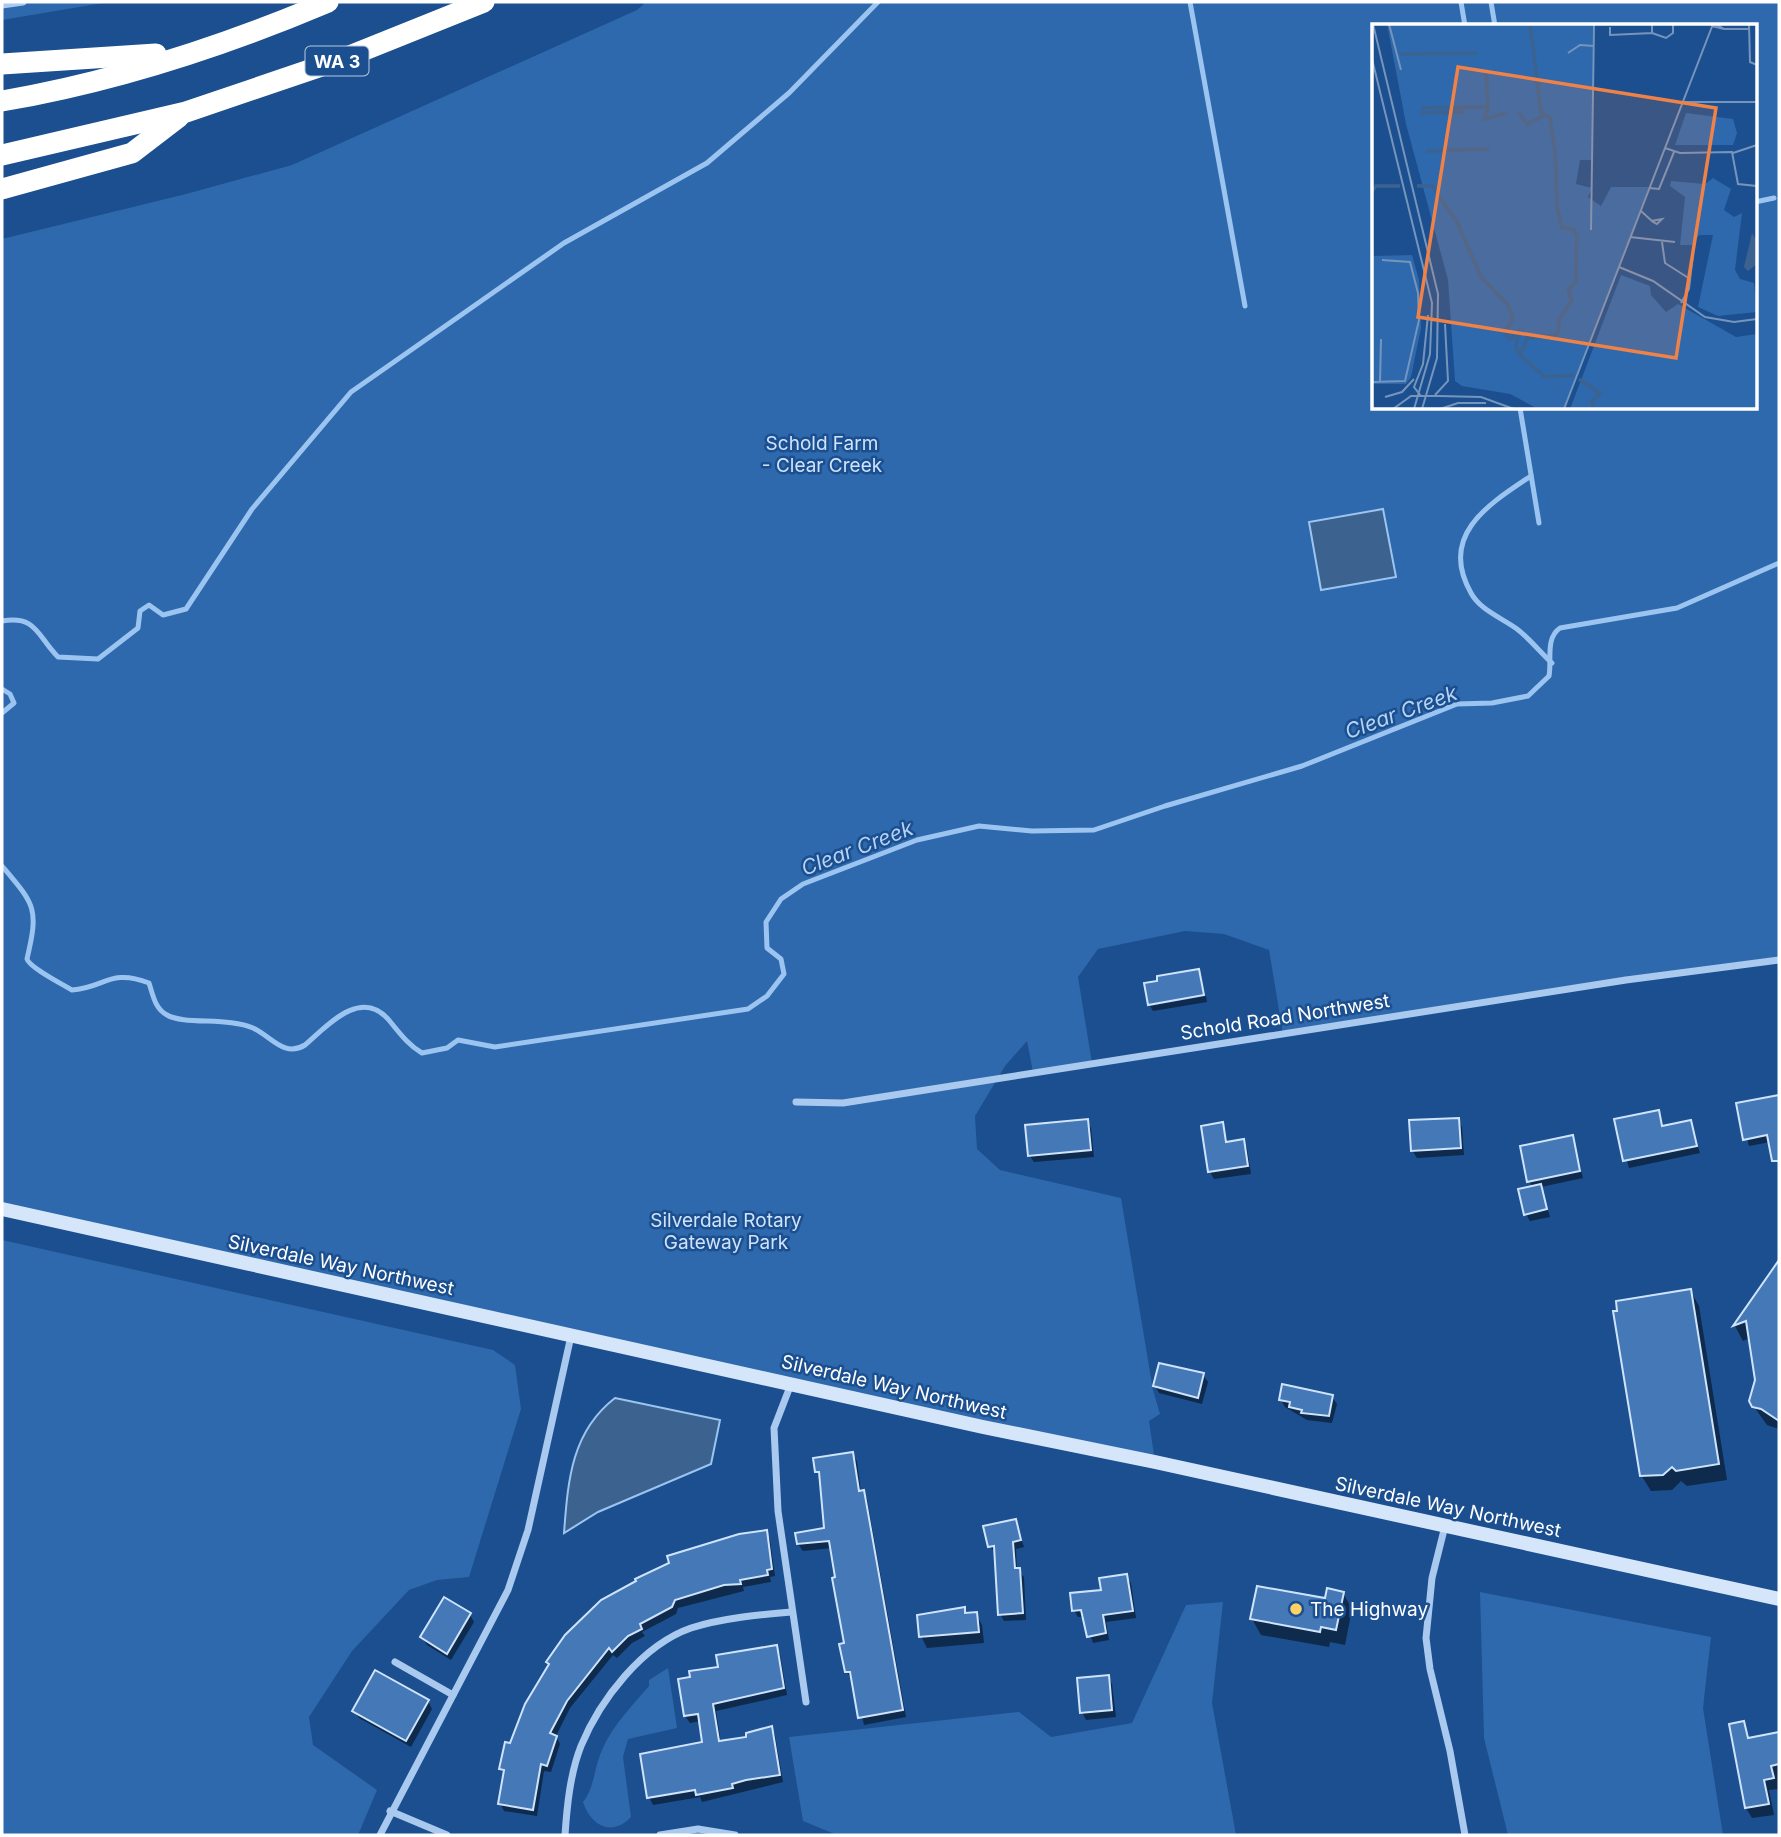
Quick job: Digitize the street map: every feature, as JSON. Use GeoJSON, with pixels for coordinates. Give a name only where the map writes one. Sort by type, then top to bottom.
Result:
{"type":"FeatureCollection","features":[{"type":"Feature","properties":{"kind":"highway"},"geometry":{"type":"LineString","coordinates":[[2,101],[113,78],[328,2]]}},
{"type":"Feature","properties":{"kind":"highway","name":"WA 3"},"geometry":{"type":"LineString","coordinates":[[2,155],[186,112],[342,59],[484,2]]}},
{"type":"Feature","properties":{"kind":"highway"},"geometry":{"type":"LineString","coordinates":[[2,64],[133,57],[200,48]]}},
{"type":"Feature","properties":{"kind":"highway"},"geometry":{"type":"LineString","coordinates":[[2,189],[132,153],[186,112]]}},
{"type":"Feature","properties":{"kind":"main road","name":"Silverdale Way Northwest"},"geometry":{"type":"LineString","coordinates":[[2,1209],[1779,1599]]}},
{"type":"Feature","properties":{"kind":"street"},"geometry":{"type":"LineString","coordinates":[[2,5],[23,2]]}},
{"type":"Feature","properties":{"kind":"street","name":"Schold Road Northwest"},"geometry":{"type":"LineString","coordinates":[[796,1101],[843,1103],[1626,980],[1779,960]]}},
{"type":"Feature","properties":{"kind":"street"},"geometry":{"type":"LineString","coordinates":[[380,1835],[390,1811],[508,1590],[524,1542],[551,1438],[571,1336]]}},
{"type":"Feature","properties":{"kind":"street"},"geometry":{"type":"LineString","coordinates":[[791,1383],[774,1428],[778,1511],[806,1702]]}},
{"type":"Feature","properties":{"kind":"street"},"geometry":{"type":"LineString","coordinates":[[1445,1526],[1432,1578],[1426,1638],[1465,1835]]}},
{"type":"Feature","properties":{"kind":"street"},"geometry":{"type":"LineString","coordinates":[[565,1835],[568,1796],[580,1747],[608,1697],[648,1654],[689,1629],[743,1617],[791,1612]]}},
{"type":"Feature","properties":{"kind":"street"},"geometry":{"type":"LineString","coordinates":[[395,1662],[453,1695]]}},
{"type":"Feature","properties":{"kind":"street"},"geometry":{"type":"LineString","coordinates":[[390,1811],[447,1835]]}},
{"type":"Feature","properties":{"kind":"street"},"geometry":{"type":"LineString","coordinates":[[660,1835],[698,1829],[735,1835]]}},
{"type":"Feature","properties":{"kind":"green space"},"geometry":{"type":"Polygon","coordinates":[[[2,2],[109,2],[2,20],[2,2]]]}},
{"type":"Feature","properties":{"kind":"green space","name":"Schold Farm - Clear Creek"},"geometry":{"type":"Polygon","coordinates":[[[646,2],[1779,2],[1779,960],[1283,1034],[1269,950],[1224,934],[1185,931],[1098,949],[1078,977],[1092,1063],[1033,1072],[1027,1041],[1005,1066],[975,1116],[977,1149],[1000,1170],[1121,1198],[1153,1390],[1160,1414],[1149,1421],[1155,1462],[2,1209],[2,239],[292,165],[637,10],[646,2]]]}},
{"type":"Feature","properties":{"kind":"green space"},"geometry":{"type":"Polygon","coordinates":[[[2,1240],[493,1350],[515,1365],[521,1409],[469,1577],[437,1580],[409,1590],[352,1651],[309,1717],[313,1745],[377,1790],[358,1835],[2,1835],[2,1240]]]}},
{"type":"Feature","properties":{"kind":"green space"},"geometry":{"type":"Polygon","coordinates":[[[1480,1592],[1711,1637],[1703,1708],[1723,1835],[1508,1835],[1484,1738],[1480,1592]]]}},
{"type":"Feature","properties":{"kind":"green space"},"geometry":{"type":"Polygon","coordinates":[[[1223,1602],[1212,1703],[1236,1835],[837,1835],[803,1821],[789,1737],[1019,1712],[1051,1737],[1132,1723],[1186,1605],[1223,1602]]]}},
{"type":"Feature","properties":{"kind":"green space"},"geometry":{"type":"Polygon","coordinates":[[[668,1668],[677,1728],[628,1739],[623,1757],[631,1817],[617,1826],[603,1826],[591,1817],[583,1802],[590,1790],[602,1750],[617,1724],[649,1686],[649,1680],[668,1668]]]}},
{"type":"Feature","properties":{"kind":"shaded area"},"geometry":{"type":"Polygon","coordinates":[[[1383,509],[1396,577],[1321,590],[1309,522],[1383,509]]]}},
{"type":"Feature","properties":{"kind":"shaded area"},"geometry":{"type":"Polygon","coordinates":[[[615,1398],[720,1420],[711,1464],[598,1512],[564,1533],[570,1476],[581,1442],[600,1411],[615,1398]]]}},
{"type":"Feature","properties":{"kind":"building"},"geometry":{"type":"Polygon","coordinates":[[[1199,969],[1204,995],[1148,1005],[1144,983],[1157,981],[1157,976],[1199,969]]]}},
{"type":"Feature","properties":{"kind":"building"},"geometry":{"type":"Polygon","coordinates":[[[1779,1095],[1779,1161],[1772,1161],[1767,1135],[1743,1140],[1736,1103],[1779,1095]]]}},
{"type":"Feature","properties":{"kind":"building"},"geometry":{"type":"Polygon","coordinates":[[[1659,1110],[1662,1126],[1691,1120],[1697,1146],[1623,1161],[1614,1119],[1659,1110]]]}},
{"type":"Feature","properties":{"kind":"building"},"geometry":{"type":"Polygon","coordinates":[[[1459,1118],[1461,1148],[1411,1151],[1409,1120],[1459,1118]]]}},
{"type":"Feature","properties":{"kind":"building"},"geometry":{"type":"Polygon","coordinates":[[[1088,1119],[1091,1150],[1028,1156],[1025,1125],[1088,1119]]]}},
{"type":"Feature","properties":{"kind":"building"},"geometry":{"type":"Polygon","coordinates":[[[1223,1122],[1226,1142],[1244,1139],[1248,1166],[1208,1172],[1201,1126],[1223,1122]]]}},
{"type":"Feature","properties":{"kind":"building"},"geometry":{"type":"Polygon","coordinates":[[[1573,1135],[1580,1171],[1527,1182],[1520,1146],[1573,1135]]]}},
{"type":"Feature","properties":{"kind":"building"},"geometry":{"type":"Polygon","coordinates":[[[1541,1184],[1547,1209],[1524,1215],[1518,1189],[1541,1184]]]}},
{"type":"Feature","properties":{"kind":"building"},"geometry":{"type":"Polygon","coordinates":[[[1779,1260],[1779,1421],[1761,1409],[1752,1407],[1749,1401],[1755,1380],[1746,1321],[1733,1326],[1779,1260]]]}},
{"type":"Feature","properties":{"kind":"building"},"geometry":{"type":"Polygon","coordinates":[[[1691,1289],[1719,1464],[1676,1471],[1672,1467],[1663,1475],[1640,1476],[1613,1311],[1617,1311],[1616,1301],[1691,1289]]]}},
{"type":"Feature","properties":{"kind":"building"},"geometry":{"type":"Polygon","coordinates":[[[1159,1363],[1204,1373],[1198,1398],[1153,1386],[1159,1363]]]}},
{"type":"Feature","properties":{"kind":"building"},"geometry":{"type":"Polygon","coordinates":[[[1282,1384],[1333,1395],[1329,1416],[1301,1413],[1302,1410],[1289,1407],[1290,1402],[1279,1400],[1282,1384]]]}},
{"type":"Feature","properties":{"kind":"building"},"geometry":{"type":"Polygon","coordinates":[[[853,1452],[859,1491],[864,1490],[903,1710],[858,1718],[850,1672],[845,1672],[839,1644],[844,1643],[832,1578],[835,1577],[829,1541],[797,1544],[795,1533],[824,1528],[819,1472],[815,1472],[813,1458],[853,1452]]]}},
{"type":"Feature","properties":{"kind":"building"},"geometry":{"type":"Polygon","coordinates":[[[1016,1519],[1021,1540],[1013,1542],[1015,1568],[1020,1568],[1023,1613],[998,1615],[994,1546],[988,1547],[983,1526],[1016,1519]]]}},
{"type":"Feature","properties":{"kind":"building"},"geometry":{"type":"Polygon","coordinates":[[[767,1530],[772,1569],[767,1570],[768,1575],[740,1580],[741,1584],[724,1585],[675,1600],[672,1607],[640,1624],[642,1629],[628,1636],[612,1652],[609,1648],[567,1701],[550,1733],[557,1736],[547,1766],[541,1764],[533,1810],[498,1804],[504,1770],[499,1769],[505,1742],[510,1743],[525,1704],[549,1664],[546,1662],[565,1635],[601,1600],[636,1581],[635,1579],[669,1563],[667,1556],[739,1534],[767,1530]]]}},
{"type":"Feature","properties":{"kind":"building"},"geometry":{"type":"Polygon","coordinates":[[[1127,1574],[1133,1611],[1103,1615],[1106,1633],[1087,1637],[1081,1610],[1072,1611],[1070,1593],[1101,1590],[1099,1578],[1127,1574]]]}},
{"type":"Feature","properties":{"kind":"building","name":"The Highway"},"geometry":{"type":"Polygon","coordinates":[[[1257,1586],[1325,1598],[1327,1588],[1344,1592],[1336,1630],[1321,1627],[1320,1632],[1250,1619],[1257,1586]]]}},
{"type":"Feature","properties":{"kind":"building"},"geometry":{"type":"Polygon","coordinates":[[[444,1597],[471,1613],[447,1654],[420,1637],[444,1597]]]}},
{"type":"Feature","properties":{"kind":"building"},"geometry":{"type":"Polygon","coordinates":[[[965,1607],[965,1613],[977,1612],[979,1632],[919,1637],[917,1615],[965,1607]]]}},
{"type":"Feature","properties":{"kind":"building"},"geometry":{"type":"Polygon","coordinates":[[[777,1645],[784,1688],[713,1704],[719,1741],[746,1737],[746,1733],[772,1726],[780,1775],[746,1780],[732,1784],[733,1788],[696,1795],[695,1790],[647,1798],[640,1754],[702,1742],[698,1714],[684,1716],[678,1679],[690,1677],[689,1671],[718,1667],[716,1655],[777,1645]]]}},
{"type":"Feature","properties":{"kind":"building"},"geometry":{"type":"Polygon","coordinates":[[[375,1670],[429,1700],[406,1741],[352,1711],[375,1670]]]}},
{"type":"Feature","properties":{"kind":"building"},"geometry":{"type":"Polygon","coordinates":[[[1109,1675],[1112,1710],[1080,1713],[1077,1678],[1109,1675]]]}},
{"type":"Feature","properties":{"kind":"building"},"geometry":{"type":"Polygon","coordinates":[[[1744,1721],[1748,1738],[1779,1732],[1779,1764],[1771,1766],[1774,1778],[1764,1780],[1769,1804],[1745,1808],[1729,1724],[1744,1721]]]}},
{"type":"Feature","properties":{"kind":"waterway"},"geometry":{"type":"LineString","coordinates":[[2,621],[14,620],[30,624],[58,657],[98,659],[138,628],[140,611],[149,605],[163,615],[186,609],[252,509],[351,392],[564,243],[707,163],[789,93],[878,2]]}},
{"type":"Feature","properties":{"kind":"waterway"},"geometry":{"type":"LineString","coordinates":[[1190,2],[1245,306]]}},
{"type":"Feature","properties":{"kind":"waterway"},"geometry":{"type":"LineString","coordinates":[[1461,2],[1465,24]]}},
{"type":"Feature","properties":{"kind":"waterway"},"geometry":{"type":"LineString","coordinates":[[1491,2],[1495,24]]}},
{"type":"Feature","properties":{"kind":"waterway"},"geometry":{"type":"LineString","coordinates":[[1756,202],[1774,198]]}},
{"type":"Feature","properties":{"kind":"waterway"},"geometry":{"type":"LineString","coordinates":[[1520,410],[1539,523]]}},
{"type":"Feature","properties":{"kind":"waterway"},"geometry":{"type":"LineString","coordinates":[[1531,476],[1499,498],[1473,523],[1464,538],[1462,572],[1475,599],[1517,629],[1552,663]]}},
{"type":"Feature","properties":{"kind":"waterway","name":"Clear Creek"},"geometry":{"type":"LineString","coordinates":[[2,866],[28,899],[33,928],[27,959],[46,975],[72,990],[116,978],[136,979],[149,983],[157,1005],[167,1015],[184,1020],[243,1025],[291,1049],[305,1045],[344,1013],[366,1007],[377,1010],[388,1019],[408,1042],[422,1053],[447,1048],[458,1040],[495,1047],[748,1009],[767,996],[784,974],[781,959],[767,948],[766,922],[781,899],[803,884],[917,840],[979,826],[1032,831],[1094,830],[1302,766],[1457,704],[1492,703],[1528,696],[1549,676],[1552,638],[1560,628],[1677,608],[1779,563]]}},
{"type":"Feature","properties":{"kind":"waterway"},"geometry":{"type":"LineString","coordinates":[[2,689],[10,694],[14,703],[2,713]]}},
{"type":"Feature","properties":{"kind":"place","name":"The Highway"},"geometry":{"type":"Point","coordinates":[1296,1609]}},
{"type":"Feature","properties":{"kind":"park label","name":"Silverdale Rotary Gateway Park"},"geometry":{"type":"Point","coordinates":[726,1231]}}]}
